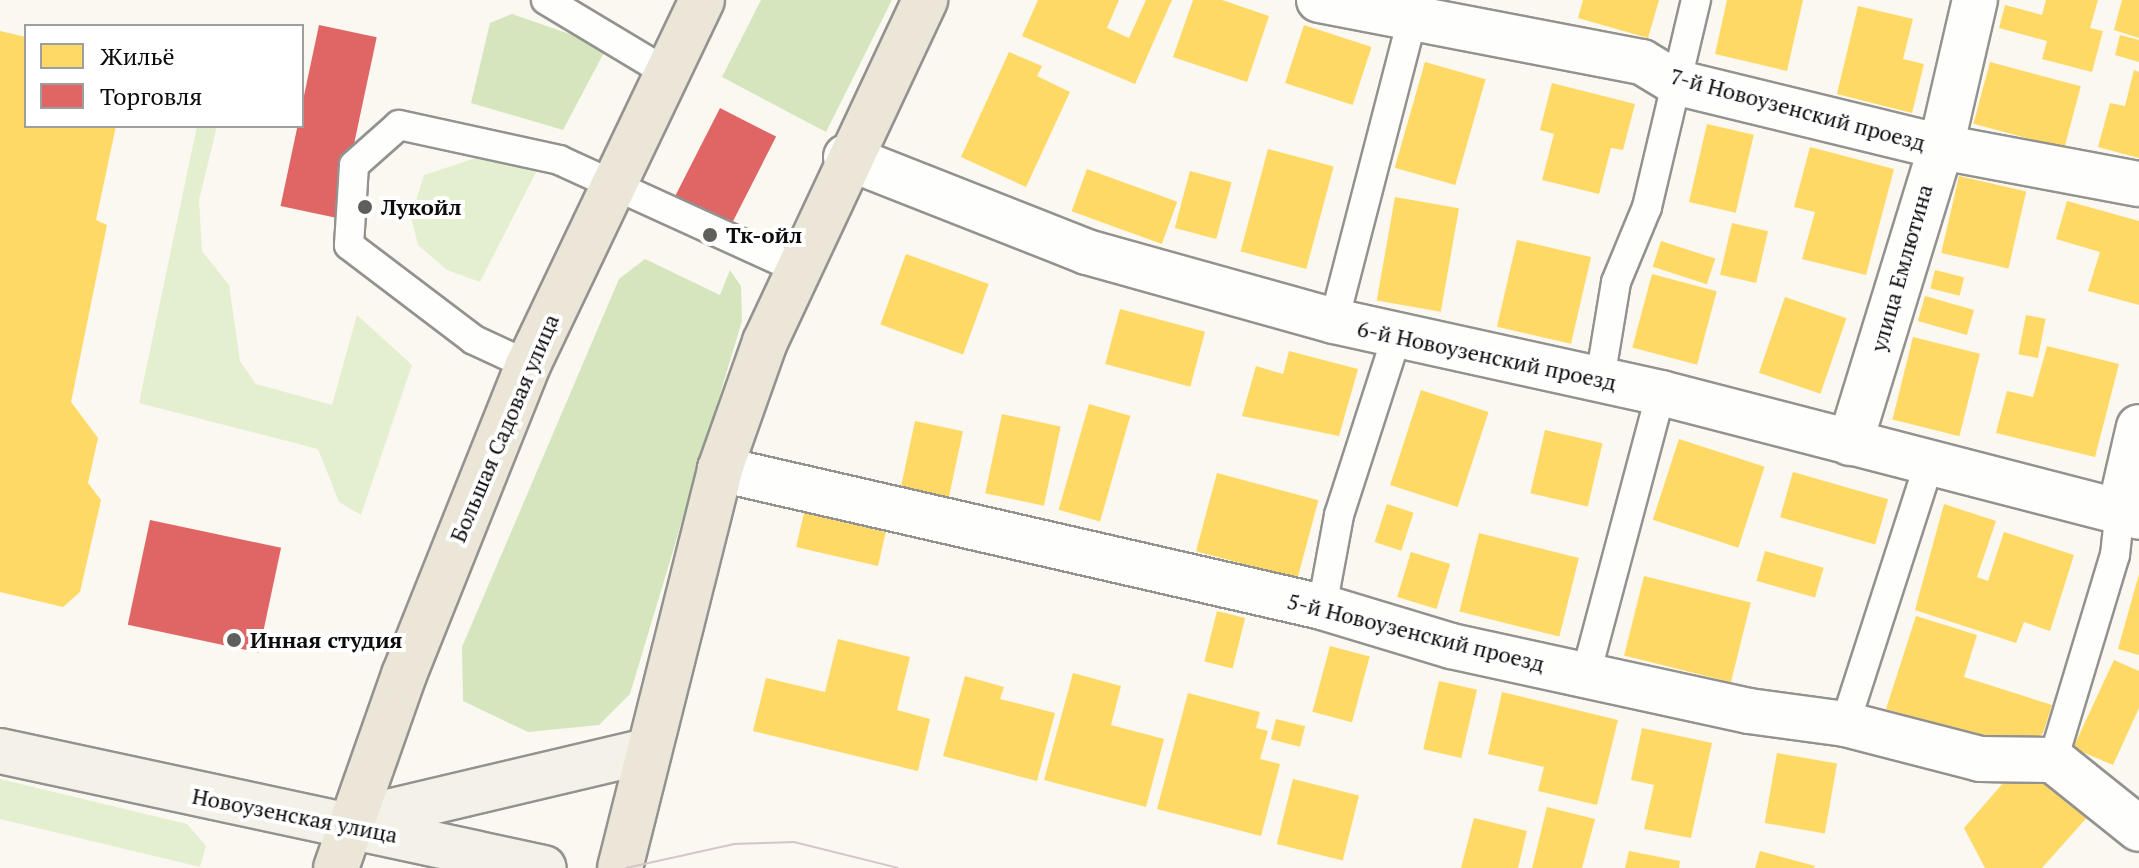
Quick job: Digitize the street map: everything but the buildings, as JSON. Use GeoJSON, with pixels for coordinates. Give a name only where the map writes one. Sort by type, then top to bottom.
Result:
{"type":"FeatureCollection","features":[{"type":"Feature","properties":{"kind":"main road","name":"Большая Садовая улица"},"geometry":{"type":"LineString","coordinates":[[336,868],[349,822],[528,365],[702,0]]}},
{"type":"Feature","properties":{"kind":"main road"},"geometry":{"type":"LineString","coordinates":[[620,868],[720,469],[794,267],[925,0]]}},
{"type":"Feature","properties":{"kind":"main road","name":"Новоузенская улица"},"geometry":{"type":"LineString","coordinates":[[0,751],[259,812],[349,822],[544,868]]}},
{"type":"Feature","properties":{"kind":"main road"},"geometry":{"type":"LineString","coordinates":[[349,822],[647,751]]}},
{"type":"Feature","properties":{"kind":"street","name":"7-й Новоузенский проезд"},"geometry":{"type":"LineString","coordinates":[[1319,0],[1375,16],[1415,8],[1642,62],[1675,82],[1941,147],[2139,184]]}},
{"type":"Feature","properties":{"kind":"street","name":"улица Емлютина"},"geometry":{"type":"LineString","coordinates":[[1850,443],[1941,147],[1975,0]]}},
{"type":"Feature","properties":{"kind":"street","name":"6-й Новоузенский проезд"},"geometry":{"type":"LineString","coordinates":[[846,157],[1087,252],[1334,321],[1396,338],[1661,393],[2130,513]]}},
{"type":"Feature","properties":{"kind":"street"},"geometry":{"type":"LineString","coordinates":[[2130,513],[2139,427]]}},
{"type":"Feature","properties":{"kind":"street","name":"5-й Новоузенский проезд"},"geometry":{"type":"LineString","coordinates":[[720,469],[1322,607],[1451,646],[1845,724],[1980,759],[2053,760]]}},
{"type":"Feature","properties":{"kind":"street"},"geometry":{"type":"LineString","coordinates":[[2053,760],[2139,829]]}},
{"type":"Feature","properties":{"kind":"lane"},"geometry":{"type":"LineString","coordinates":[[546,0],[666,72]]}},
{"type":"Feature","properties":{"kind":"lane"},"geometry":{"type":"LineString","coordinates":[[1600,379],[1616,282],[1647,207],[1696,0]]}},
{"type":"Feature","properties":{"kind":"lane"},"geometry":{"type":"LineString","coordinates":[[1334,321],[1415,8]]}},
{"type":"Feature","properties":{"kind":"lane"},"geometry":{"type":"LineString","coordinates":[[528,365],[474,340],[349,245],[354,165],[399,125],[559,160],[794,267]]}},
{"type":"Feature","properties":{"kind":"lane"},"geometry":{"type":"LineString","coordinates":[[1322,607],[1339,515],[1396,338]]}},
{"type":"Feature","properties":{"kind":"lane"},"geometry":{"type":"LineString","coordinates":[[1586,674],[1661,393]]}},
{"type":"Feature","properties":{"kind":"lane"},"geometry":{"type":"LineString","coordinates":[[1845,724],[1929,464]]}},
{"type":"Feature","properties":{"kind":"lane"},"geometry":{"type":"LineString","coordinates":[[2053,760],[2130,513]]}},
{"type":"Feature","properties":{"kind":"green space"},"geometry":{"type":"Polygon","coordinates":[[[761,0],[892,0],[826,132],[722,77],[761,0]]]}},
{"type":"Feature","properties":{"kind":"green space"},"geometry":{"type":"Polygon","coordinates":[[[512,14],[607,47],[563,130],[471,103],[490,23],[512,14]]]}},
{"type":"Feature","properties":{"kind":"green space"},"geometry":{"type":"Polygon","coordinates":[[[197,128],[217,128],[199,200],[202,251],[229,285],[240,361],[256,384],[332,405],[357,315],[412,365],[361,515],[339,502],[318,449],[139,403],[197,128]]]}},
{"type":"Feature","properties":{"kind":"green space"},"geometry":{"type":"Polygon","coordinates":[[[479,157],[536,172],[480,282],[447,270],[418,245],[411,217],[424,175],[479,157]]]}},
{"type":"Feature","properties":{"kind":"green space"},"geometry":{"type":"Polygon","coordinates":[[[645,259],[720,295],[730,270],[741,286],[742,321],[630,694],[599,725],[528,732],[463,701],[462,647],[619,279],[645,259]]]}},
{"type":"Feature","properties":{"kind":"green space"},"geometry":{"type":"Polygon","coordinates":[[[0,779],[187,824],[206,846],[200,867],[0,819],[0,779]]]}},
{"type":"Feature","properties":{"kind":"tram line"},"geometry":{"type":"LineString","coordinates":[[626,868],[734,844],[794,842],[898,868]]}},
{"type":"Feature","properties":{"kind":"place","name":"Лукойл"},"geometry":{"type":"Point","coordinates":[365,207]}},
{"type":"Feature","properties":{"kind":"place","name":"Тк-ойл"},"geometry":{"type":"Point","coordinates":[710,235]}},
{"type":"Feature","properties":{"kind":"place","name":"Инная студия"},"geometry":{"type":"Point","coordinates":[234,640]}}]}
